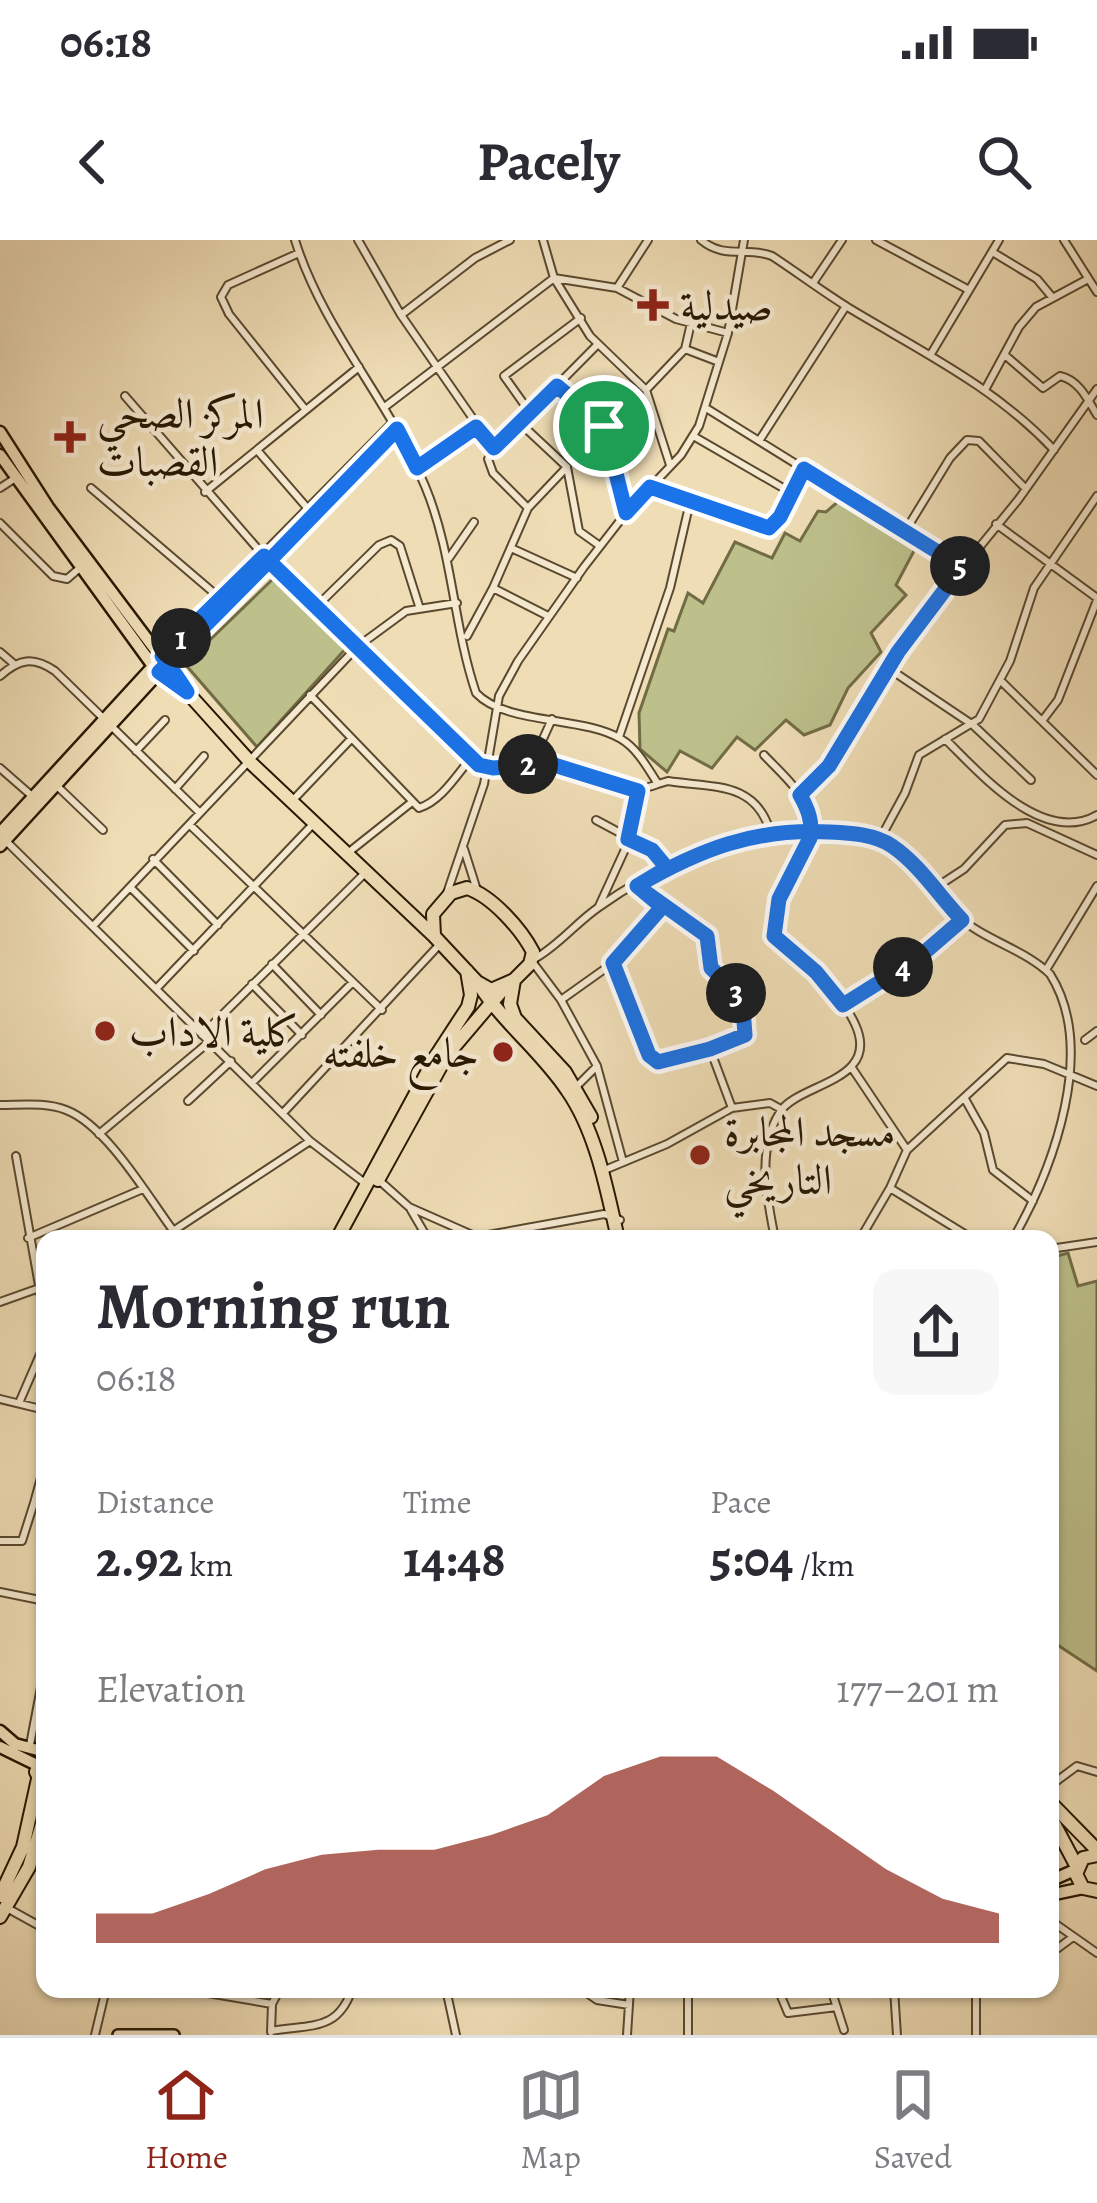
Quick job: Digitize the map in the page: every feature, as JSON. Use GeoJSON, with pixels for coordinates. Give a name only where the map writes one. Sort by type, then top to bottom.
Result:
{"type":"FeatureCollection","features":[{"type":"Feature","properties":{"kind":"highway"},"geometry":{"type":"LineString","coordinates":[[187,692],[250,763],[472,976],[491,990],[509,983]]}},
{"type":"Feature","properties":{"kind":"highway"},"geometry":{"type":"LineString","coordinates":[[404,1125],[474,1020],[532,960],[531,946],[480,892],[462,888],[433,914],[437,940]]}},
{"type":"Feature","properties":{"kind":"highway"},"geometry":{"type":"LineString","coordinates":[[407,914],[433,914]]}},
{"type":"Feature","properties":{"kind":"highway"},"geometry":{"type":"LineString","coordinates":[[472,976],[492,1006],[573,1091],[616,1217]]}},
{"type":"Feature","properties":{"kind":"highway"},"geometry":{"type":"LineString","coordinates":[[346,1230],[468,1007],[472,976]]}},
{"type":"Feature","properties":{"kind":"highway"},"geometry":{"type":"LineString","coordinates":[[509,983],[515,1018],[590,1113],[619,1230]]}},
{"type":"Feature","properties":{"kind":"highway"},"geometry":{"type":"LineString","coordinates":[[2,1907],[36,1793]]}},
{"type":"Feature","properties":{"kind":"highway"},"geometry":{"type":"LineString","coordinates":[[1059,1812],[1097,1852],[1083,1858],[1077,1868]]}},
{"type":"Feature","properties":{"kind":"highway"},"geometry":{"type":"LineString","coordinates":[[1059,1833],[1077,1868],[1077,1880],[1092,1891]]}},
{"type":"Feature","properties":{"kind":"highway"},"geometry":{"type":"LineString","coordinates":[[2,1907],[29,1867],[36,1844]]}},
{"type":"Feature","properties":{"kind":"main road"},"geometry":{"type":"LineString","coordinates":[[0,432],[20,474],[160,664],[187,692]]}},
{"type":"Feature","properties":{"kind":"main road"},"geometry":{"type":"LineString","coordinates":[[0,455],[20,474]]}},
{"type":"Feature","properties":{"kind":"main road"},"geometry":{"type":"LineString","coordinates":[[1,838],[160,664]]}},
{"type":"Feature","properties":{"kind":"main road"},"geometry":{"type":"LineString","coordinates":[[1,838],[32,796],[52,781]]}},
{"type":"Feature","properties":{"kind":"main road"},"geometry":{"type":"LineString","coordinates":[[0,1731],[36,1760]]}},
{"type":"Feature","properties":{"kind":"main road"},"geometry":{"type":"LineString","coordinates":[[0,1747],[36,1765]]}},
{"type":"Feature","properties":{"kind":"main road"},"geometry":{"type":"LineString","coordinates":[[1059,1877],[1077,1868]]}},
{"type":"Feature","properties":{"kind":"main road"},"geometry":{"type":"LineString","coordinates":[[1059,1894],[1092,1891]]}},
{"type":"Feature","properties":{"kind":"street"},"geometry":{"type":"LineString","coordinates":[[296,240],[336,332],[386,407],[417,468],[449,558],[476,693],[497,707],[620,737],[658,784]]}},
{"type":"Feature","properties":{"kind":"street"},"geometry":{"type":"LineString","coordinates":[[358,240],[436,369],[494,448]]}},
{"type":"Feature","properties":{"kind":"street"},"geometry":{"type":"LineString","coordinates":[[401,314],[482,254],[510,240]]}},
{"type":"Feature","properties":{"kind":"street"},"geometry":{"type":"LineString","coordinates":[[542,240],[554,278],[597,345],[646,390],[670,465]]}},
{"type":"Feature","properties":{"kind":"street"},"geometry":{"type":"LineString","coordinates":[[617,287],[648,240]]}},
{"type":"Feature","properties":{"kind":"street"},"geometry":{"type":"LineString","coordinates":[[701,240],[717,251],[765,253],[986,388],[1054,450]]}},
{"type":"Feature","properties":{"kind":"street"},"geometry":{"type":"LineString","coordinates":[[446,898],[488,768],[497,707],[518,661],[600,546],[694,436],[728,333],[744,240]]}},
{"type":"Feature","properties":{"kind":"street"},"geometry":{"type":"LineString","coordinates":[[813,283],[842,240]]}},
{"type":"Feature","properties":{"kind":"street"},"geometry":{"type":"LineString","coordinates":[[876,240],[970,290]]}},
{"type":"Feature","properties":{"kind":"street"},"geometry":{"type":"LineString","coordinates":[[931,354],[999,240]]}},
{"type":"Feature","properties":{"kind":"street"},"geometry":{"type":"LineString","coordinates":[[1064,240],[1097,292]]}},
{"type":"Feature","properties":{"kind":"street"},"geometry":{"type":"LineString","coordinates":[[299,253],[228,285],[221,297],[229,314],[305,409]]}},
{"type":"Feature","properties":{"kind":"street"},"geometry":{"type":"LineString","coordinates":[[993,253],[1037,279],[1052,297]]}},
{"type":"Feature","properties":{"kind":"street"},"geometry":{"type":"LineString","coordinates":[[386,407],[554,278],[617,287],[645,304],[728,333]]}},
{"type":"Feature","properties":{"kind":"street"},"geometry":{"type":"LineString","coordinates":[[986,388],[1026,317],[1088,279]]}},
{"type":"Feature","properties":{"kind":"street"},"geometry":{"type":"LineString","coordinates":[[759,441],[846,306]]}},
{"type":"Feature","properties":{"kind":"street"},"geometry":{"type":"LineString","coordinates":[[531,414],[504,376],[580,318]]}},
{"type":"Feature","properties":{"kind":"street"},"geometry":{"type":"LineString","coordinates":[[646,390],[686,349],[691,323]]}},
{"type":"Feature","properties":{"kind":"street"},"geometry":{"type":"LineString","coordinates":[[528,508],[493,473],[488,459],[597,345]]}},
{"type":"Feature","properties":{"kind":"street"},"geometry":{"type":"LineString","coordinates":[[686,349],[719,362]]}},
{"type":"Feature","properties":{"kind":"street"},"geometry":{"type":"LineString","coordinates":[[1004,356],[1015,360],[1039,386],[1047,387],[1064,375],[1090,400],[1097,415]]}},
{"type":"Feature","properties":{"kind":"street"},"geometry":{"type":"LineString","coordinates":[[206,492],[358,367]]}},
{"type":"Feature","properties":{"kind":"street"},"geometry":{"type":"LineString","coordinates":[[557,386],[604,426],[626,513]]}},
{"type":"Feature","properties":{"kind":"street"},"geometry":{"type":"LineString","coordinates":[[800,795],[829,766],[888,668],[1097,389]]}},
{"type":"Feature","properties":{"kind":"street"},"geometry":{"type":"LineString","coordinates":[[125,396],[267,559],[471,758],[488,768],[560,765],[638,791],[668,781],[747,794],[760,806],[770,831]]}},
{"type":"Feature","properties":{"kind":"street"},"geometry":{"type":"LineString","coordinates":[[706,408],[962,567]]}},
{"type":"Feature","properties":{"kind":"street"},"geometry":{"type":"LineString","coordinates":[[521,424],[567,467],[579,531],[600,546]]}},
{"type":"Feature","properties":{"kind":"street"},"geometry":{"type":"LineString","coordinates":[[160,664],[395,425]]}},
{"type":"Feature","properties":{"kind":"street"},"geometry":{"type":"LineString","coordinates":[[160,664],[395,425]]}},
{"type":"Feature","properties":{"kind":"street"},"geometry":{"type":"LineString","coordinates":[[417,468],[476,427]]}},
{"type":"Feature","properties":{"kind":"street"},"geometry":{"type":"LineString","coordinates":[[694,436],[790,492]]}},
{"type":"Feature","properties":{"kind":"street"},"geometry":{"type":"LineString","coordinates":[[904,533],[950,458],[967,440],[979,441],[1025,488]]}},
{"type":"Feature","properties":{"kind":"street"},"geometry":{"type":"LineString","coordinates":[[257,450],[309,510]]}},
{"type":"Feature","properties":{"kind":"street"},"geometry":{"type":"LineString","coordinates":[[465,640],[528,508],[567,467]]}},
{"type":"Feature","properties":{"kind":"street"},"geometry":{"type":"LineString","coordinates":[[650,487],[769,528],[780,517],[804,469]]}},
{"type":"Feature","properties":{"kind":"street"},"geometry":{"type":"LineString","coordinates":[[0,488],[20,474]]}},
{"type":"Feature","properties":{"kind":"street"},"geometry":{"type":"LineString","coordinates":[[91,488],[221,599]]}},
{"type":"Feature","properties":{"kind":"street"},"geometry":{"type":"LineString","coordinates":[[880,839],[919,755],[973,725],[1001,682],[1030,595],[1097,496]]}},
{"type":"Feature","properties":{"kind":"street"},"geometry":{"type":"LineString","coordinates":[[620,737],[670,587],[691,502]]}},
{"type":"Feature","properties":{"kind":"street"},"geometry":{"type":"LineString","coordinates":[[449,558],[474,522]]}},
{"type":"Feature","properties":{"kind":"street"},"geometry":{"type":"LineString","coordinates":[[0,523],[53,576],[67,579],[85,564]]}},
{"type":"Feature","properties":{"kind":"street"},"geometry":{"type":"LineString","coordinates":[[996,524],[1097,599],[1058,700],[1042,721]]}},
{"type":"Feature","properties":{"kind":"street"},"geometry":{"type":"LineString","coordinates":[[316,606],[379,545],[391,540],[400,546],[419,606]]}},
{"type":"Feature","properties":{"kind":"street"},"geometry":{"type":"LineString","coordinates":[[511,548],[577,578]]}},
{"type":"Feature","properties":{"kind":"street"},"geometry":{"type":"LineString","coordinates":[[493,588],[548,616]]}},
{"type":"Feature","properties":{"kind":"street"},"geometry":{"type":"LineString","coordinates":[[94,925],[357,647],[419,606],[457,603]]}},
{"type":"Feature","properties":{"kind":"street"},"geometry":{"type":"LineString","coordinates":[[0,652],[14,664]]}},
{"type":"Feature","properties":{"kind":"street"},"geometry":{"type":"LineString","coordinates":[[0,676],[14,664],[34,660],[44,664],[200,813]]}},
{"type":"Feature","properties":{"kind":"street"},"geometry":{"type":"LineString","coordinates":[[888,668],[973,725],[1030,780]]}},
{"type":"Feature","properties":{"kind":"street"},"geometry":{"type":"LineString","coordinates":[[1001,682],[1097,776]]}},
{"type":"Feature","properties":{"kind":"street"},"geometry":{"type":"LineString","coordinates":[[310,695],[418,808],[428,806],[471,758]]}},
{"type":"Feature","properties":{"kind":"street"},"geometry":{"type":"LineString","coordinates":[[532,764],[552,719]]}},
{"type":"Feature","properties":{"kind":"street"},"geometry":{"type":"LineString","coordinates":[[136,751],[165,720]]}},
{"type":"Feature","properties":{"kind":"street"},"geometry":{"type":"LineString","coordinates":[[292,802],[352,738]]}},
{"type":"Feature","properties":{"kind":"street"},"geometry":{"type":"LineString","coordinates":[[944,738],[1017,806],[1073,822],[1097,815]]}},
{"type":"Feature","properties":{"kind":"street"},"geometry":{"type":"LineString","coordinates":[[764,755],[800,795],[812,831],[779,899],[774,936],[816,972],[857,1026],[860,1041],[851,1066],[780,1109],[770,1134],[764,1174],[773,1230]]}},
{"type":"Feature","properties":{"kind":"street"},"geometry":{"type":"LineString","coordinates":[[176,789],[204,756]]}},
{"type":"Feature","properties":{"kind":"street"},"geometry":{"type":"LineString","coordinates":[[0,768],[32,796]]}},
{"type":"Feature","properties":{"kind":"street"},"geometry":{"type":"LineString","coordinates":[[52,781],[103,830]]}},
{"type":"Feature","properties":{"kind":"street"},"geometry":{"type":"LineString","coordinates":[[599,907],[628,839],[638,791]]}},
{"type":"Feature","properties":{"kind":"street"},"geometry":{"type":"LineString","coordinates":[[346,854],[412,802]]}},
{"type":"Feature","properties":{"kind":"street"},"geometry":{"type":"LineString","coordinates":[[596,820],[652,850],[667,868]]}},
{"type":"Feature","properties":{"kind":"street"},"geometry":{"type":"LineString","coordinates":[[156,989],[314,823]]}},
{"type":"Feature","properties":{"kind":"street"},"geometry":{"type":"LineString","coordinates":[[935,888],[964,869],[1005,825],[1027,823],[1097,854]]}},
{"type":"Feature","properties":{"kind":"street"},"geometry":{"type":"LineString","coordinates":[[189,824],[382,1010]]}},
{"type":"Feature","properties":{"kind":"street"},"geometry":{"type":"LineString","coordinates":[[623,1162],[597,1066],[532,960],[599,907],[726,841],[770,831],[880,839],[907,858],[962,920],[1046,970],[1068,994],[1077,1013]]}},
{"type":"Feature","properties":{"kind":"street"},"geometry":{"type":"LineString","coordinates":[[1,838],[310,1141],[409,1207],[462,1230]]}},
{"type":"Feature","properties":{"kind":"street"},"geometry":{"type":"LineString","coordinates":[[464,845],[469,875],[480,892]]}},
{"type":"Feature","properties":{"kind":"street"},"geometry":{"type":"LineString","coordinates":[[153,859],[218,925]]}},
{"type":"Feature","properties":{"kind":"street"},"geometry":{"type":"LineString","coordinates":[[202,1035],[365,872]]}},
{"type":"Feature","properties":{"kind":"street"},"geometry":{"type":"LineString","coordinates":[[130,886],[194,951]]}},
{"type":"Feature","properties":{"kind":"street"},"geometry":{"type":"LineString","coordinates":[[613,963],[652,1060],[710,1049],[745,1035],[738,994],[711,968],[707,936],[637,886]]}},
{"type":"Feature","properties":{"kind":"street"},"geometry":{"type":"LineString","coordinates":[[1046,970],[1097,886]]}},
{"type":"Feature","properties":{"kind":"street"},"geometry":{"type":"LineString","coordinates":[[560,1000],[613,963],[662,907]]}},
{"type":"Feature","properties":{"kind":"street"},"geometry":{"type":"LineString","coordinates":[[843,1005],[918,958],[962,920]]}},
{"type":"Feature","properties":{"kind":"street"},"geometry":{"type":"LineString","coordinates":[[283,1113],[382,1010],[437,940]]}},
{"type":"Feature","properties":{"kind":"street"},"geometry":{"type":"LineString","coordinates":[[272,964],[321,1016]]}},
{"type":"Feature","properties":{"kind":"street"},"geometry":{"type":"LineString","coordinates":[[253,1082],[353,982]]}},
{"type":"Feature","properties":{"kind":"street"},"geometry":{"type":"LineString","coordinates":[[252,984],[302,1035]]}},
{"type":"Feature","properties":{"kind":"street"},"geometry":{"type":"LineString","coordinates":[[1081,1027],[1086,1053]]}},
{"type":"Feature","properties":{"kind":"street"},"geometry":{"type":"LineString","coordinates":[[1085,1040],[1097,1031]]}},
{"type":"Feature","properties":{"kind":"street"},"geometry":{"type":"LineString","coordinates":[[99,1134],[209,1042]]}},
{"type":"Feature","properties":{"kind":"street"},"geometry":{"type":"LineString","coordinates":[[710,1049],[732,1108]]}},
{"type":"Feature","properties":{"kind":"street"},"geometry":{"type":"LineString","coordinates":[[865,1230],[907,1150],[1000,1063],[1015,1057],[1097,1086]]}},
{"type":"Feature","properties":{"kind":"street"},"geometry":{"type":"LineString","coordinates":[[188,1101],[231,1061]]}},
{"type":"Feature","properties":{"kind":"street"},"geometry":{"type":"LineString","coordinates":[[573,1091],[597,1066]]}},
{"type":"Feature","properties":{"kind":"street"},"geometry":{"type":"LineString","coordinates":[[851,1066],[907,1150]]}},
{"type":"Feature","properties":{"kind":"street"},"geometry":{"type":"LineString","coordinates":[[1081,1095],[1085,1066]]}},
{"type":"Feature","properties":{"kind":"street"},"geometry":{"type":"LineString","coordinates":[[965,1099],[984,1133],[993,1170],[1033,1202]]}},
{"type":"Feature","properties":{"kind":"street"},"geometry":{"type":"LineString","coordinates":[[607,1169],[667,1144],[732,1108],[770,1103],[780,1109]]}},
{"type":"Feature","properties":{"kind":"street"},"geometry":{"type":"LineString","coordinates":[[0,1105],[67,1110],[99,1134],[172,1229],[310,1141]]}},
{"type":"Feature","properties":{"kind":"street"},"geometry":{"type":"LineString","coordinates":[[1018,1230],[1075,1111]]}},
{"type":"Feature","properties":{"kind":"street"},"geometry":{"type":"LineString","coordinates":[[16,1156],[36,1269]]}},
{"type":"Feature","properties":{"kind":"street"},"geometry":{"type":"LineString","coordinates":[[890,1188],[958,1230]]}},
{"type":"Feature","properties":{"kind":"street"},"geometry":{"type":"LineString","coordinates":[[47,1230],[143,1189]]}},
{"type":"Feature","properties":{"kind":"street"},"geometry":{"type":"LineString","coordinates":[[409,1207],[423,1230]]}},
{"type":"Feature","properties":{"kind":"street"},"geometry":{"type":"LineString","coordinates":[[526,1230],[616,1217]]}},
{"type":"Feature","properties":{"kind":"street"},"geometry":{"type":"LineString","coordinates":[[28,1238],[36,1235]]}},
{"type":"Feature","properties":{"kind":"street"},"geometry":{"type":"LineString","coordinates":[[1059,1248],[1097,1242]]}},
{"type":"Feature","properties":{"kind":"street"},"geometry":{"type":"LineString","coordinates":[[0,1302],[36,1290]]}},
{"type":"Feature","properties":{"kind":"street"},"geometry":{"type":"LineString","coordinates":[[19,1403],[36,1364]]}},
{"type":"Feature","properties":{"kind":"street"},"geometry":{"type":"LineString","coordinates":[[0,1399],[36,1408]]}},
{"type":"Feature","properties":{"kind":"street"},"geometry":{"type":"LineString","coordinates":[[0,1541],[22,1541],[36,1495]]}},
{"type":"Feature","properties":{"kind":"street"},"geometry":{"type":"LineString","coordinates":[[0,1592],[36,1599]]}},
{"type":"Feature","properties":{"kind":"street"},"geometry":{"type":"LineString","coordinates":[[29,1750],[36,1713]]}},
{"type":"Feature","properties":{"kind":"street"},"geometry":{"type":"LineString","coordinates":[[1059,1779],[1077,1766],[1097,1772]]}},
{"type":"Feature","properties":{"kind":"street"},"geometry":{"type":"LineString","coordinates":[[2,1907],[36,1924]]}},
{"type":"Feature","properties":{"kind":"street"},"geometry":{"type":"LineString","coordinates":[[1059,1927],[1097,1953]]}},
{"type":"Feature","properties":{"kind":"street"},"geometry":{"type":"LineString","coordinates":[[1059,1947],[1073,1937]]}},
{"type":"Feature","properties":{"kind":"street"},"geometry":{"type":"LineString","coordinates":[[95,2035],[104,1998]]}},
{"type":"Feature","properties":{"kind":"street"},"geometry":{"type":"LineString","coordinates":[[250,1998],[272,2004]]}},
{"type":"Feature","properties":{"kind":"street"},"geometry":{"type":"LineString","coordinates":[[275,1998],[270,2033],[333,2020],[345,2010],[349,1998]]}},
{"type":"Feature","properties":{"kind":"street"},"geometry":{"type":"LineString","coordinates":[[448,1998],[456,2035]]}},
{"type":"Feature","properties":{"kind":"street"},"geometry":{"type":"LineString","coordinates":[[594,1998],[629,2005]]}},
{"type":"Feature","properties":{"kind":"street"},"geometry":{"type":"LineString","coordinates":[[627,2035],[629,1998]]}},
{"type":"Feature","properties":{"kind":"street"},"geometry":{"type":"LineString","coordinates":[[688,1998],[688,2035]]}},
{"type":"Feature","properties":{"kind":"street"},"geometry":{"type":"LineString","coordinates":[[782,1998],[788,2013],[837,2007]]}},
{"type":"Feature","properties":{"kind":"street"},"geometry":{"type":"LineString","coordinates":[[834,1998],[844,2030]]}},
{"type":"Feature","properties":{"kind":"street"},"geometry":{"type":"LineString","coordinates":[[895,1998],[897,2035]]}},
{"type":"Feature","properties":{"kind":"street"},"geometry":{"type":"LineString","coordinates":[[976,1998],[976,2035]]}},
{"type":"Feature","properties":{"kind":"street"},"geometry":{"type":"LineString","coordinates":[[118,2035],[174,2035]]}},
{"type":"Feature","properties":{"kind":"green space"},"geometry":{"type":"Polygon","coordinates":[[[841,499],[915,549],[896,585],[906,595],[871,633],[881,652],[848,688],[830,725],[804,735],[786,720],[755,750],[737,737],[712,768],[680,751],[667,772],[640,749],[639,713],[668,629],[674,631],[688,593],[703,603],[735,542],[772,558],[785,533],[800,541],[818,511],[826,512],[841,499]]]}},
{"type":"Feature","properties":{"kind":"green space"},"geometry":{"type":"Polygon","coordinates":[[[276,576],[348,646],[257,747],[185,664],[276,576]]]}},
{"type":"Feature","properties":{"kind":"green space"},"geometry":{"type":"Polygon","coordinates":[[[1068,1253],[1078,1286],[1097,1281],[1097,1671],[1059,1646],[1059,1256],[1068,1253]]]}},
{"type":"Feature","properties":{"kind":"place","name":"صيدلية"},"geometry":{"type":"Point","coordinates":[653,305]}},
{"type":"Feature","properties":{"kind":"place","name":"المركز الصحي القصبات"},"geometry":{"type":"Point","coordinates":[70,437]}},
{"type":"Feature","properties":{"kind":"place","name":"كلية الاداب"},"geometry":{"type":"Point","coordinates":[105,1031]}},
{"type":"Feature","properties":{"kind":"place","name":"جامع خلفته"},"geometry":{"type":"Point","coordinates":[503,1052]}},
{"type":"Feature","properties":{"kind":"place","name":"مسجد المجابرة التاريخي"},"geometry":{"type":"Point","coordinates":[700,1155]}},
{"type":"Feature","properties":{"kind":"route"},"geometry":{"type":"LineString","coordinates":[[604,426],[557,386],[494,448],[476,427],[417,468],[397,429],[269,561],[264,556],[162,656],[167,664],[187,692],[159,672],[167,664],[226,604],[269,561],[479,765],[560,765],[638,791],[628,839],[652,850],[667,868],[637,886],[662,907],[613,963],[649,1055],[658,1062],[745,1035],[738,994],[711,968],[707,936],[637,886],[690,855],[770,831],[812,831],[855,833],[880,839],[907,858],[962,920],[918,958],[843,1005],[816,972],[779,942],[773,929],[779,899],[812,831],[800,795],[829,766],[898,652],[962,567],[804,469],[776,524],[769,528],[650,487],[626,513],[604,426]]}}]}
